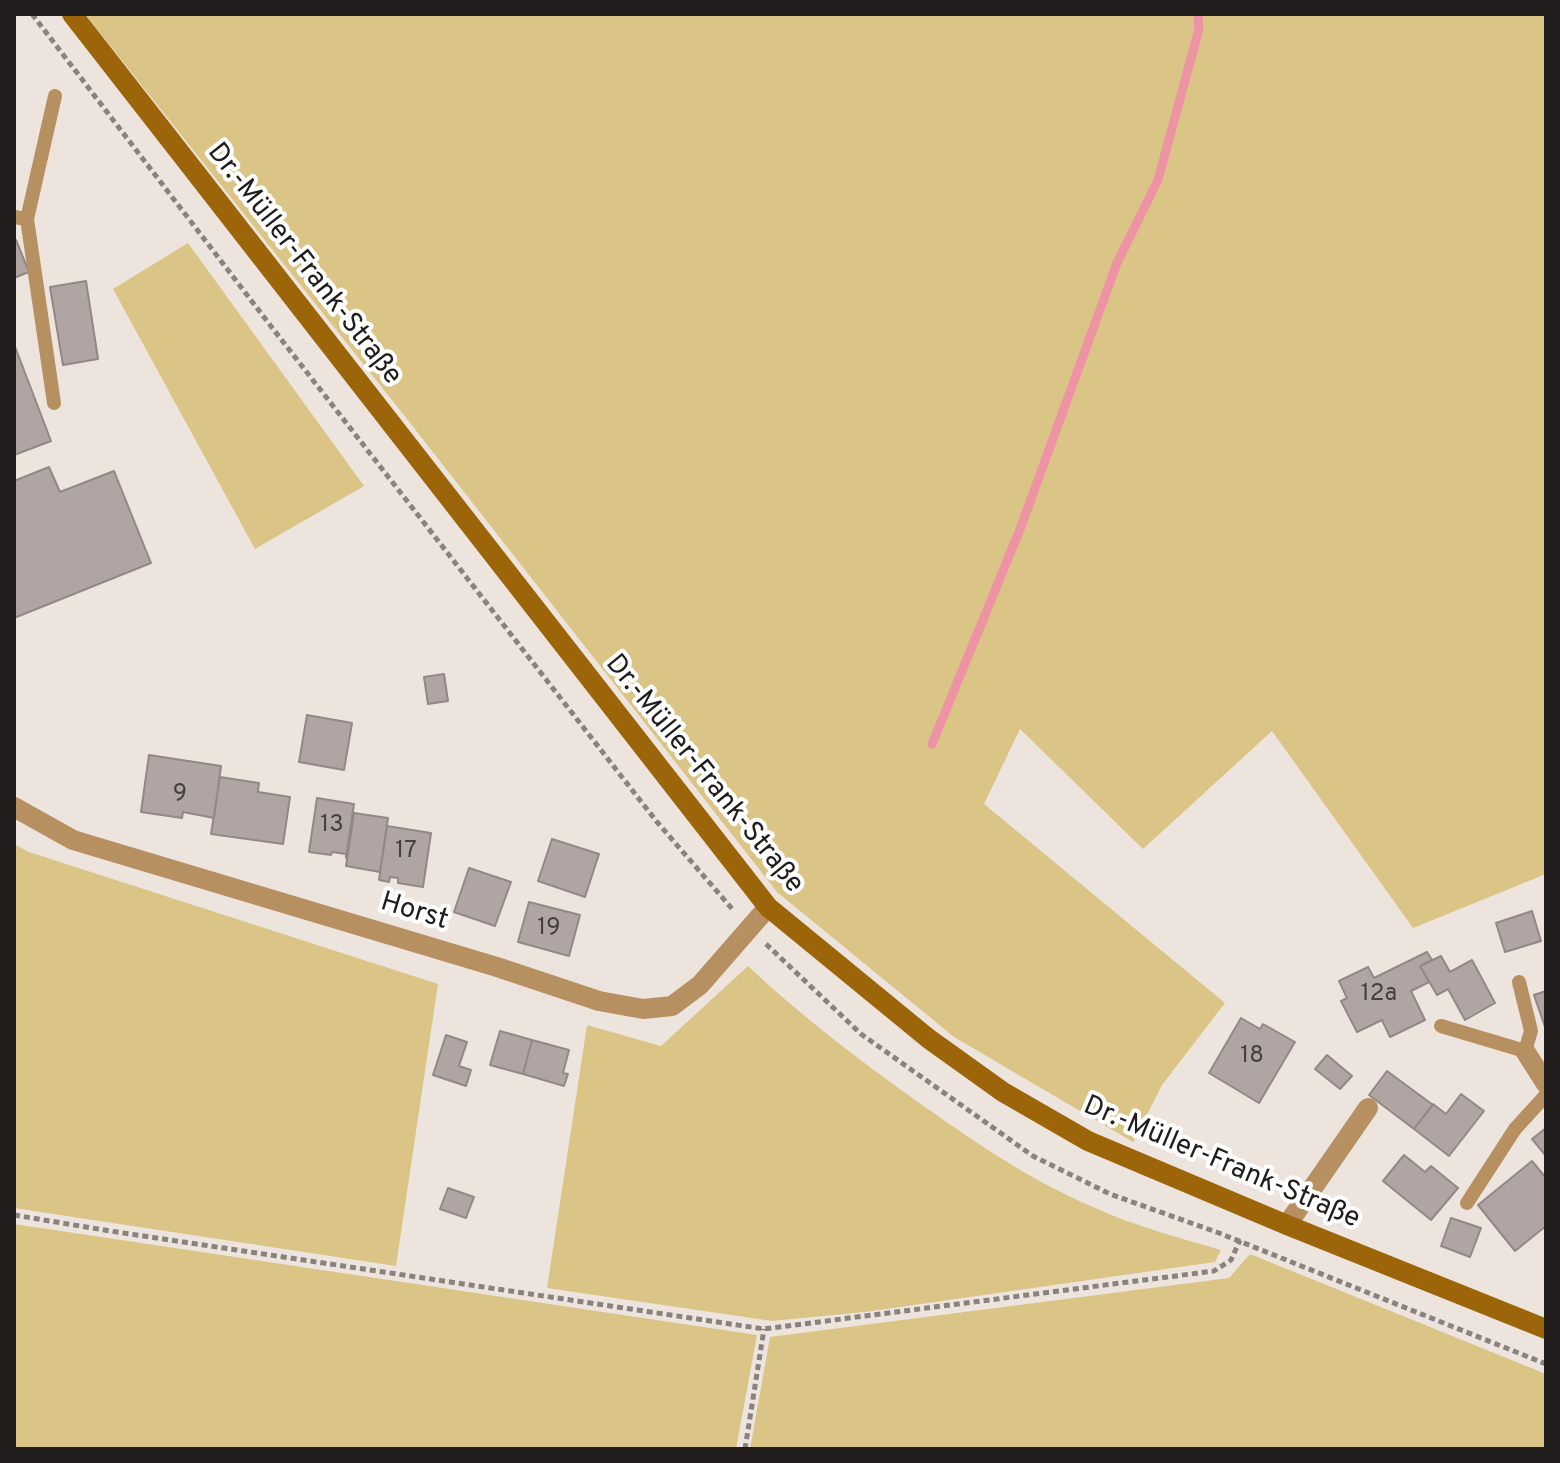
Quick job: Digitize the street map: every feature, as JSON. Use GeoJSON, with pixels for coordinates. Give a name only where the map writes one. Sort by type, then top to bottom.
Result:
{"type":"FeatureCollection","features":[{"type":"Feature","properties":{"kind":"main road","name":"Dr.-Müller-Frank-Straße"},"geometry":{"type":"LineString","coordinates":[[72,14],[768,907],[929,1039],[1003,1092],[1088,1141],[1546,1329]]}},
{"type":"Feature","properties":{"kind":"street","name":"Horst"},"geometry":{"type":"LineString","coordinates":[[14,807],[73,840],[497,967],[599,1001],[643,1009],[672,1006],[700,985],[768,907]]}},
{"type":"Feature","properties":{"kind":"street"},"geometry":{"type":"LineString","coordinates":[[1525,1051],[1546,1084]]}},
{"type":"Feature","properties":{"kind":"street"},"geometry":{"type":"LineString","coordinates":[[1287,1225],[1368,1108]]}},
{"type":"Feature","properties":{"kind":"lane"},"geometry":{"type":"LineString","coordinates":[[54,403],[20,218],[55,96]]}},
{"type":"Feature","properties":{"kind":"lane"},"geometry":{"type":"LineString","coordinates":[[1441,1026],[1525,1051],[1531,1031],[1519,982]]}},
{"type":"Feature","properties":{"kind":"lane"},"geometry":{"type":"LineString","coordinates":[[1467,1203],[1515,1129],[1546,1095]]}},
{"type":"Feature","properties":{"kind":"path"},"geometry":{"type":"LineString","coordinates":[[32,14],[657,822],[749,929],[861,1034],[1033,1156],[1110,1194],[1240,1241],[1546,1364]]}},
{"type":"Feature","properties":{"kind":"path"},"geometry":{"type":"LineString","coordinates":[[14,1215],[764,1329],[1214,1271],[1231,1260],[1240,1241]]}},
{"type":"Feature","properties":{"kind":"path"},"geometry":{"type":"LineString","coordinates":[[745,1449],[764,1329]]}},
{"type":"Feature","properties":{"kind":"shaded area"},"geometry":{"type":"Polygon","coordinates":[[[85,14],[1546,14],[1546,874],[1413,928],[1272,731],[1143,849],[1020,729],[984,804],[1225,1003],[1162,1085],[1133,1142],[954,1037],[777,892],[85,14]]]}},
{"type":"Feature","properties":{"kind":"shaded area"},"geometry":{"type":"Polygon","coordinates":[[[188,243],[364,486],[255,549],[113,289],[188,243]]]}},
{"type":"Feature","properties":{"kind":"shaded area"},"geometry":{"type":"Polygon","coordinates":[[[14,844],[29,852],[438,984],[396,1266],[14,1208],[14,844]]]}},
{"type":"Feature","properties":{"kind":"shaded area"},"geometry":{"type":"Polygon","coordinates":[[[748,966],[856,1057],[1027,1174],[1108,1214],[1221,1250],[1215,1262],[865,1312],[772,1321],[547,1288],[587,1025],[661,1046],[748,966]]]}},
{"type":"Feature","properties":{"kind":"shaded area"},"geometry":{"type":"Polygon","coordinates":[[[14,1224],[757,1335],[736,1449],[14,1449],[14,1224]]]}},
{"type":"Feature","properties":{"kind":"shaded area"},"geometry":{"type":"Polygon","coordinates":[[[1250,1254],[1546,1374],[1546,1449],[750,1449],[770,1337],[1229,1278],[1250,1254]]]}},
{"type":"Feature","properties":{"kind":"building"},"geometry":{"type":"Polygon","coordinates":[[[14,240],[29,272],[14,278],[14,240]]]}},
{"type":"Feature","properties":{"kind":"building"},"geometry":{"type":"Polygon","coordinates":[[[86,281],[98,359],[63,365],[50,287],[86,281]]]}},
{"type":"Feature","properties":{"kind":"building"},"geometry":{"type":"Polygon","coordinates":[[[14,344],[51,441],[14,455],[14,344]]]}},
{"type":"Feature","properties":{"kind":"building"},"geometry":{"type":"Polygon","coordinates":[[[49,467],[60,492],[114,471],[151,563],[14,618],[14,481],[49,467]]]}},
{"type":"Feature","properties":{"kind":"building"},"geometry":{"type":"Polygon","coordinates":[[[444,674],[448,701],[428,704],[424,677],[444,674]]]}},
{"type":"Feature","properties":{"kind":"building"},"geometry":{"type":"Polygon","coordinates":[[[307,715],[352,723],[344,770],[299,762],[307,715]]]}},
{"type":"Feature","properties":{"kind":"building"},"geometry":{"type":"Polygon","coordinates":[[[149,755],[221,766],[214,818],[183,812],[182,818],[141,812],[149,755]]]}},
{"type":"Feature","properties":{"kind":"building"},"geometry":{"type":"Polygon","coordinates":[[[220,777],[259,783],[258,792],[290,797],[283,844],[211,834],[220,777]]]}},
{"type":"Feature","properties":{"kind":"building"},"geometry":{"type":"Polygon","coordinates":[[[317,798],[354,804],[346,858],[346,854],[309,852],[317,798]]]}},
{"type":"Feature","properties":{"kind":"building"},"geometry":{"type":"Polygon","coordinates":[[[354,813],[388,818],[380,872],[346,866],[354,813]]]}},
{"type":"Feature","properties":{"kind":"building"},"geometry":{"type":"Polygon","coordinates":[[[387,826],[431,833],[423,887],[398,883],[398,878],[390,877],[389,882],[379,880],[387,826]]]}},
{"type":"Feature","properties":{"kind":"building"},"geometry":{"type":"Polygon","coordinates":[[[552,839],[599,854],[585,897],[538,881],[552,839]]]}},
{"type":"Feature","properties":{"kind":"building"},"geometry":{"type":"Polygon","coordinates":[[[469,868],[511,882],[495,926],[454,912],[469,868]]]}},
{"type":"Feature","properties":{"kind":"building"},"geometry":{"type":"Polygon","coordinates":[[[529,902],[580,915],[569,956],[518,942],[529,902]]]}},
{"type":"Feature","properties":{"kind":"building"},"geometry":{"type":"Polygon","coordinates":[[[1532,911],[1541,941],[1505,952],[1496,923],[1532,911]]]}},
{"type":"Feature","properties":{"kind":"building"},"geometry":{"type":"Polygon","coordinates":[[[1427,952],[1432,960],[1420,966],[1429,982],[1411,991],[1425,1020],[1390,1037],[1382,1020],[1357,1032],[1341,1001],[1347,998],[1339,981],[1368,967],[1374,978],[1427,952]]]}},
{"type":"Feature","properties":{"kind":"building"},"geometry":{"type":"Polygon","coordinates":[[[1441,956],[1450,972],[1472,960],[1495,1003],[1465,1020],[1448,989],[1437,995],[1420,966],[1441,956]]]}},
{"type":"Feature","properties":{"kind":"building"},"geometry":{"type":"Polygon","coordinates":[[[1546,991],[1546,1030],[1534,995],[1546,991]]]}},
{"type":"Feature","properties":{"kind":"building"},"geometry":{"type":"Polygon","coordinates":[[[1241,1018],[1260,1029],[1263,1024],[1295,1042],[1259,1103],[1209,1073],[1241,1018]]]}},
{"type":"Feature","properties":{"kind":"building"},"geometry":{"type":"Polygon","coordinates":[[[500,1031],[532,1040],[523,1074],[490,1065],[500,1031]]]}},
{"type":"Feature","properties":{"kind":"building"},"geometry":{"type":"Polygon","coordinates":[[[446,1035],[467,1042],[459,1066],[471,1070],[466,1086],[433,1075],[446,1035]]]}},
{"type":"Feature","properties":{"kind":"building"},"geometry":{"type":"Polygon","coordinates":[[[532,1040],[569,1050],[563,1073],[568,1074],[564,1086],[523,1074],[532,1040]]]}},
{"type":"Feature","properties":{"kind":"building"},"geometry":{"type":"Polygon","coordinates":[[[1327,1055],[1352,1076],[1340,1089],[1315,1069],[1327,1055]]]}},
{"type":"Feature","properties":{"kind":"building"},"geometry":{"type":"Polygon","coordinates":[[[1387,1071],[1433,1105],[1414,1129],[1369,1095],[1387,1071]]]}},
{"type":"Feature","properties":{"kind":"building"},"geometry":{"type":"Polygon","coordinates":[[[1461,1094],[1484,1111],[1449,1156],[1414,1129],[1433,1104],[1446,1114],[1461,1094]]]}},
{"type":"Feature","properties":{"kind":"building"},"geometry":{"type":"Polygon","coordinates":[[[1546,1128],[1546,1156],[1532,1139],[1546,1128]]]}},
{"type":"Feature","properties":{"kind":"building"},"geometry":{"type":"Polygon","coordinates":[[[1404,1155],[1425,1172],[1431,1166],[1458,1188],[1431,1220],[1383,1181],[1404,1155]]]}},
{"type":"Feature","properties":{"kind":"building"},"geometry":{"type":"Polygon","coordinates":[[[1532,1161],[1546,1178],[1546,1226],[1515,1251],[1478,1205],[1532,1161]]]}},
{"type":"Feature","properties":{"kind":"building"},"geometry":{"type":"Polygon","coordinates":[[[448,1188],[474,1197],[466,1218],[440,1209],[448,1188]]]}},
{"type":"Feature","properties":{"kind":"building"},"geometry":{"type":"Polygon","coordinates":[[[1451,1218],[1481,1228],[1470,1257],[1441,1246],[1451,1218]]]}},
{"type":"Feature","properties":{"kind":"waterway"},"geometry":{"type":"LineString","coordinates":[[932,744],[1019,532],[1117,263],[1158,180],[1199,29],[1198,14]]}}]}
